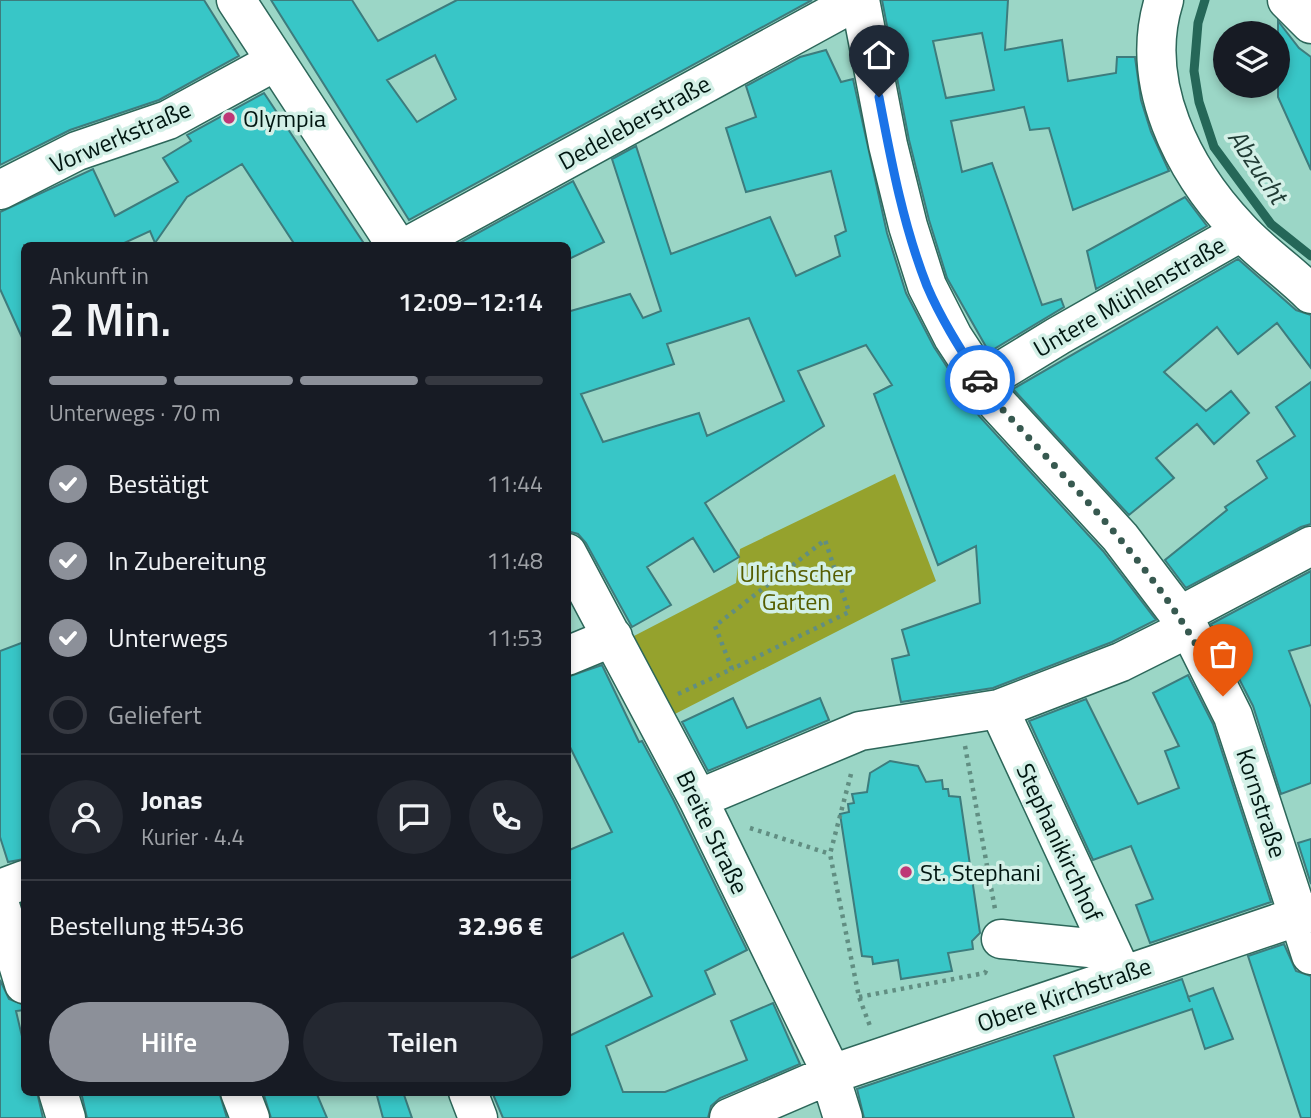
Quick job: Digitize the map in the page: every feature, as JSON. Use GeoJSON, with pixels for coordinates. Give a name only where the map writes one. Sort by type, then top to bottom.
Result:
{"type":"FeatureCollection","features":[{"type":"Feature","properties":{"kind":"street"},"geometry":{"type":"LineString","coordinates":[[236,0],[394,242]]}},
{"type":"Feature","properties":{"kind":"street","name":"Dedeleberstraße"},"geometry":{"type":"LineString","coordinates":[[415,242],[859,0]]}},
{"type":"Feature","properties":{"kind":"street","name":"Kornstraße"},"geometry":{"type":"LineString","coordinates":[[859,0],[908,226],[928,286],[953,337],[981,383],[1119,537],[1185,621],[1233,716],[1305,914],[1311,955]]}},
{"type":"Feature","properties":{"kind":"street"},"geometry":{"type":"LineString","coordinates":[[1164,0],[1156,43],[1157,78],[1167,115],[1201,181],[1241,232],[1311,294]]}},
{"type":"Feature","properties":{"kind":"street"},"geometry":{"type":"LineString","coordinates":[[1287,0],[1311,24]]}},
{"type":"Feature","properties":{"kind":"street","name":"Vorwerkstraße"},"geometry":{"type":"LineString","coordinates":[[0,190],[77,151],[168,120],[276,61]]}},
{"type":"Feature","properties":{"kind":"street","name":"Untere Mühlenstraße"},"geometry":{"type":"LineString","coordinates":[[981,383],[1241,232]]}},
{"type":"Feature","properties":{"kind":"street"},"geometry":{"type":"LineString","coordinates":[[698,799],[860,731],[999,709],[1121,662],[1311,546]]}},
{"type":"Feature","properties":{"kind":"street","name":"Breite Straße"},"geometry":{"type":"LineString","coordinates":[[571,560],[698,799],[829,1075],[843,1118]]}},
{"type":"Feature","properties":{"kind":"street"},"geometry":{"type":"LineString","coordinates":[[571,654],[613,637]]}},
{"type":"Feature","properties":{"kind":"street","name":"Stephanikirchhof"},"geometry":{"type":"LineString","coordinates":[[999,709],[1116,962]]}},
{"type":"Feature","properties":{"kind":"street"},"geometry":{"type":"LineString","coordinates":[[0,889],[21,881]]}},
{"type":"Feature","properties":{"kind":"street"},"geometry":{"type":"LineString","coordinates":[[0,905],[21,974]]}},
{"type":"Feature","properties":{"kind":"street","name":"Obere Kirchstraße"},"geometry":{"type":"LineString","coordinates":[[729,1118],[829,1075],[1116,962],[1305,914]]}},
{"type":"Feature","properties":{"kind":"street"},"geometry":{"type":"LineString","coordinates":[[1001,939],[1116,962]]}},
{"type":"Feature","properties":{"kind":"street"},"geometry":{"type":"LineString","coordinates":[[59,1096],[66,1118]]}},
{"type":"Feature","properties":{"kind":"street"},"geometry":{"type":"LineString","coordinates":[[242,1096],[250,1118]]}},
{"type":"Feature","properties":{"kind":"street"},"geometry":{"type":"LineString","coordinates":[[470,1096],[478,1118]]}},
{"type":"Feature","properties":{"kind":"path"},"geometry":{"type":"LineString","coordinates":[[653,710],[663,700],[732,669],[849,611],[825,540],[715,626],[732,669]]}},
{"type":"Feature","properties":{"kind":"path"},"geometry":{"type":"LineString","coordinates":[[859,997],[985,973],[1001,939],[964,746],[953,748]]}},
{"type":"Feature","properties":{"kind":"path"},"geometry":{"type":"LineString","coordinates":[[860,770],[849,775],[830,854],[859,997],[872,1031]]}},
{"type":"Feature","properties":{"kind":"path"},"geometry":{"type":"LineString","coordinates":[[751,829],[830,854]]}},
{"type":"Feature","properties":{"kind":"green space","name":"Ulrichscher Garten"},"geometry":{"type":"Polygon","coordinates":[[[895,474],[936,581],[671,716],[634,636],[736,583],[740,549],[895,474]]]}},
{"type":"Feature","properties":{"kind":"building"},"geometry":{"type":"Polygon","coordinates":[[[0,0],[204,0],[239,56],[159,100],[70,130],[0,165],[0,0]]]}},
{"type":"Feature","properties":{"kind":"building"},"geometry":{"type":"Polygon","coordinates":[[[271,0],[352,0],[378,41],[457,0],[812,0],[409,220],[271,0]],[[435,55],[387,80],[417,122],[456,99],[435,55]]]}},
{"type":"Feature","properties":{"kind":"building"},"geometry":{"type":"Polygon","coordinates":[[[882,0],[1008,0],[1005,50],[1062,40],[1068,81],[1116,73],[1117,57],[1135,57],[1141,100],[1151,132],[1169,171],[1073,210],[1049,128],[1030,130],[1024,107],[951,121],[962,172],[992,163],[1042,305],[1061,299],[1064,307],[989,352],[947,278],[909,140],[882,0]],[[982,33],[933,41],[946,98],[994,90],[982,33]]]}},
{"type":"Feature","properties":{"kind":"building"},"geometry":{"type":"Polygon","coordinates":[[[1290,36],[1311,57],[1311,170],[1278,98],[1290,98],[1290,36]]]}},
{"type":"Feature","properties":{"kind":"building"},"geometry":{"type":"Polygon","coordinates":[[[826,50],[841,82],[853,79],[887,233],[906,293],[934,347],[979,416],[1103,551],[1156,620],[1112,642],[993,688],[901,702],[892,659],[909,655],[902,630],[980,603],[976,546],[938,565],[874,394],[892,385],[866,345],[798,371],[824,426],[705,503],[739,557],[714,572],[693,538],[647,567],[671,605],[632,627],[586,543],[578,534],[571,532],[571,311],[630,294],[643,318],[661,311],[612,159],[636,146],[671,254],[770,217],[796,276],[840,256],[835,236],[846,231],[831,171],[746,192],[726,128],[756,117],[746,86],[800,57],[826,50]],[[749,318],[667,344],[674,364],[581,394],[603,442],[699,413],[707,436],[784,401],[749,318]]]}},
{"type":"Feature","properties":{"kind":"building"},"geometry":{"type":"Polygon","coordinates":[[[264,93],[363,242],[293,242],[242,164],[187,197],[156,242],[150,231],[126,242],[21,242],[21,335],[0,289],[0,212],[93,169],[115,216],[178,182],[163,158],[191,141],[187,135],[264,93]]]}},
{"type":"Feature","properties":{"kind":"building"},"geometry":{"type":"Polygon","coordinates":[[[573,181],[604,242],[571,258],[571,242],[461,242],[573,181]]]}},
{"type":"Feature","properties":{"kind":"building"},"geometry":{"type":"Polygon","coordinates":[[[1185,197],[1207,226],[1096,289],[1087,251],[1185,197]]]}},
{"type":"Feature","properties":{"kind":"building"},"geometry":{"type":"Polygon","coordinates":[[[1238,259],[1296,310],[1311,315],[1311,368],[1277,323],[1238,354],[1217,327],[1164,372],[1206,411],[1231,391],[1249,413],[1214,444],[1197,424],[1156,458],[1174,478],[1129,515],[1013,389],[1238,259]]]}},
{"type":"Feature","properties":{"kind":"building"},"geometry":{"type":"Polygon","coordinates":[[[1311,382],[1311,524],[1186,588],[1165,560],[1227,510],[1225,507],[1267,478],[1257,461],[1295,436],[1276,407],[1311,382]]]}},
{"type":"Feature","properties":{"kind":"building"},"geometry":{"type":"Polygon","coordinates":[[[1311,571],[1311,645],[1289,651],[1311,708],[1311,783],[1281,794],[1253,706],[1211,624],[1311,571]]]}},
{"type":"Feature","properties":{"kind":"building"},"geometry":{"type":"Polygon","coordinates":[[[21,643],[21,860],[8,862],[0,837],[0,651],[21,643]]]}},
{"type":"Feature","properties":{"kind":"building"},"geometry":{"type":"Polygon","coordinates":[[[602,665],[639,742],[642,741],[673,799],[747,950],[705,971],[715,994],[606,1046],[623,1092],[665,1092],[747,1060],[731,1021],[773,1003],[800,1064],[720,1098],[711,1106],[708,1118],[503,1118],[494,1096],[571,1096],[571,1035],[652,996],[623,933],[571,958],[571,849],[612,832],[571,749],[571,676],[602,665]]]}},
{"type":"Feature","properties":{"kind":"building"},"geometry":{"type":"Polygon","coordinates":[[[1188,675],[1213,724],[1271,902],[1150,943],[1136,905],[1153,899],[1131,846],[1093,860],[1029,721],[1086,699],[1138,804],[1179,788],[1165,751],[1179,746],[1153,693],[1188,675]]]}},
{"type":"Feature","properties":{"kind":"building"},"geometry":{"type":"Polygon","coordinates":[[[733,698],[747,728],[820,698],[829,720],[708,771],[682,722],[733,698]]]}},
{"type":"Feature","properties":{"kind":"building","name":"St. Stephani"},"geometry":{"type":"Polygon","coordinates":[[[890,761],[918,766],[926,782],[942,780],[943,789],[948,789],[949,796],[960,797],[980,933],[972,941],[973,949],[948,953],[952,971],[901,979],[898,960],[873,964],[872,957],[862,956],[840,814],[849,812],[848,804],[854,803],[852,794],[867,792],[870,773],[890,761]]]}},
{"type":"Feature","properties":{"kind":"building"},"geometry":{"type":"Polygon","coordinates":[[[1311,839],[1311,884],[1298,843],[1311,839]]]}},
{"type":"Feature","properties":{"kind":"building"},"geometry":{"type":"Polygon","coordinates":[[[1284,944],[1296,971],[1311,976],[1311,1118],[1301,1118],[1248,956],[1284,944]]]}},
{"type":"Feature","properties":{"kind":"building"},"geometry":{"type":"Polygon","coordinates":[[[1182,979],[1188,997],[1213,988],[1233,1039],[1205,1049],[1192,1009],[1054,1056],[1074,1118],[864,1118],[857,1089],[1182,979]]]}},
{"type":"Feature","properties":{"kind":"building"},"geometry":{"type":"Polygon","coordinates":[[[0,980],[9,999],[21,1004],[21,1010],[16,1011],[21,1032],[21,1096],[38,1096],[43,1118],[0,1118],[0,980]]]}},
{"type":"Feature","properties":{"kind":"building"},"geometry":{"type":"Polygon","coordinates":[[[82,1096],[220,1096],[227,1118],[87,1118],[82,1096]]]}},
{"type":"Feature","properties":{"kind":"building"},"geometry":{"type":"Polygon","coordinates":[[[264,1096],[318,1096],[327,1118],[271,1118],[264,1096]]]}},
{"type":"Feature","properties":{"kind":"building"},"geometry":{"type":"Polygon","coordinates":[[[377,1096],[404,1096],[412,1118],[383,1118],[377,1096]]]}},
{"type":"Feature","properties":{"kind":"waterway","name":"Abzucht"},"geometry":{"type":"LineString","coordinates":[[1205,0],[1198,23],[1194,71],[1199,102],[1214,147],[1271,224],[1311,256]]}},
{"type":"Feature","properties":{"kind":"way so far"},"geometry":{"type":"LineString","coordinates":[[980,380],[1040,452],[1119,537],[1181,615],[1205,656],[1223,696]]}},
{"type":"Feature","properties":{"kind":"place","name":"Olympia"},"geometry":{"type":"Point","coordinates":[229,118]}},
{"type":"Feature","properties":{"kind":"place","name":"St. Stephani"},"geometry":{"type":"Point","coordinates":[906,872]}},
{"type":"Feature","properties":{"kind":"route"},"geometry":{"type":"LineString","coordinates":[[879,97],[908,226],[928,286],[953,337],[980,380]]}}]}
